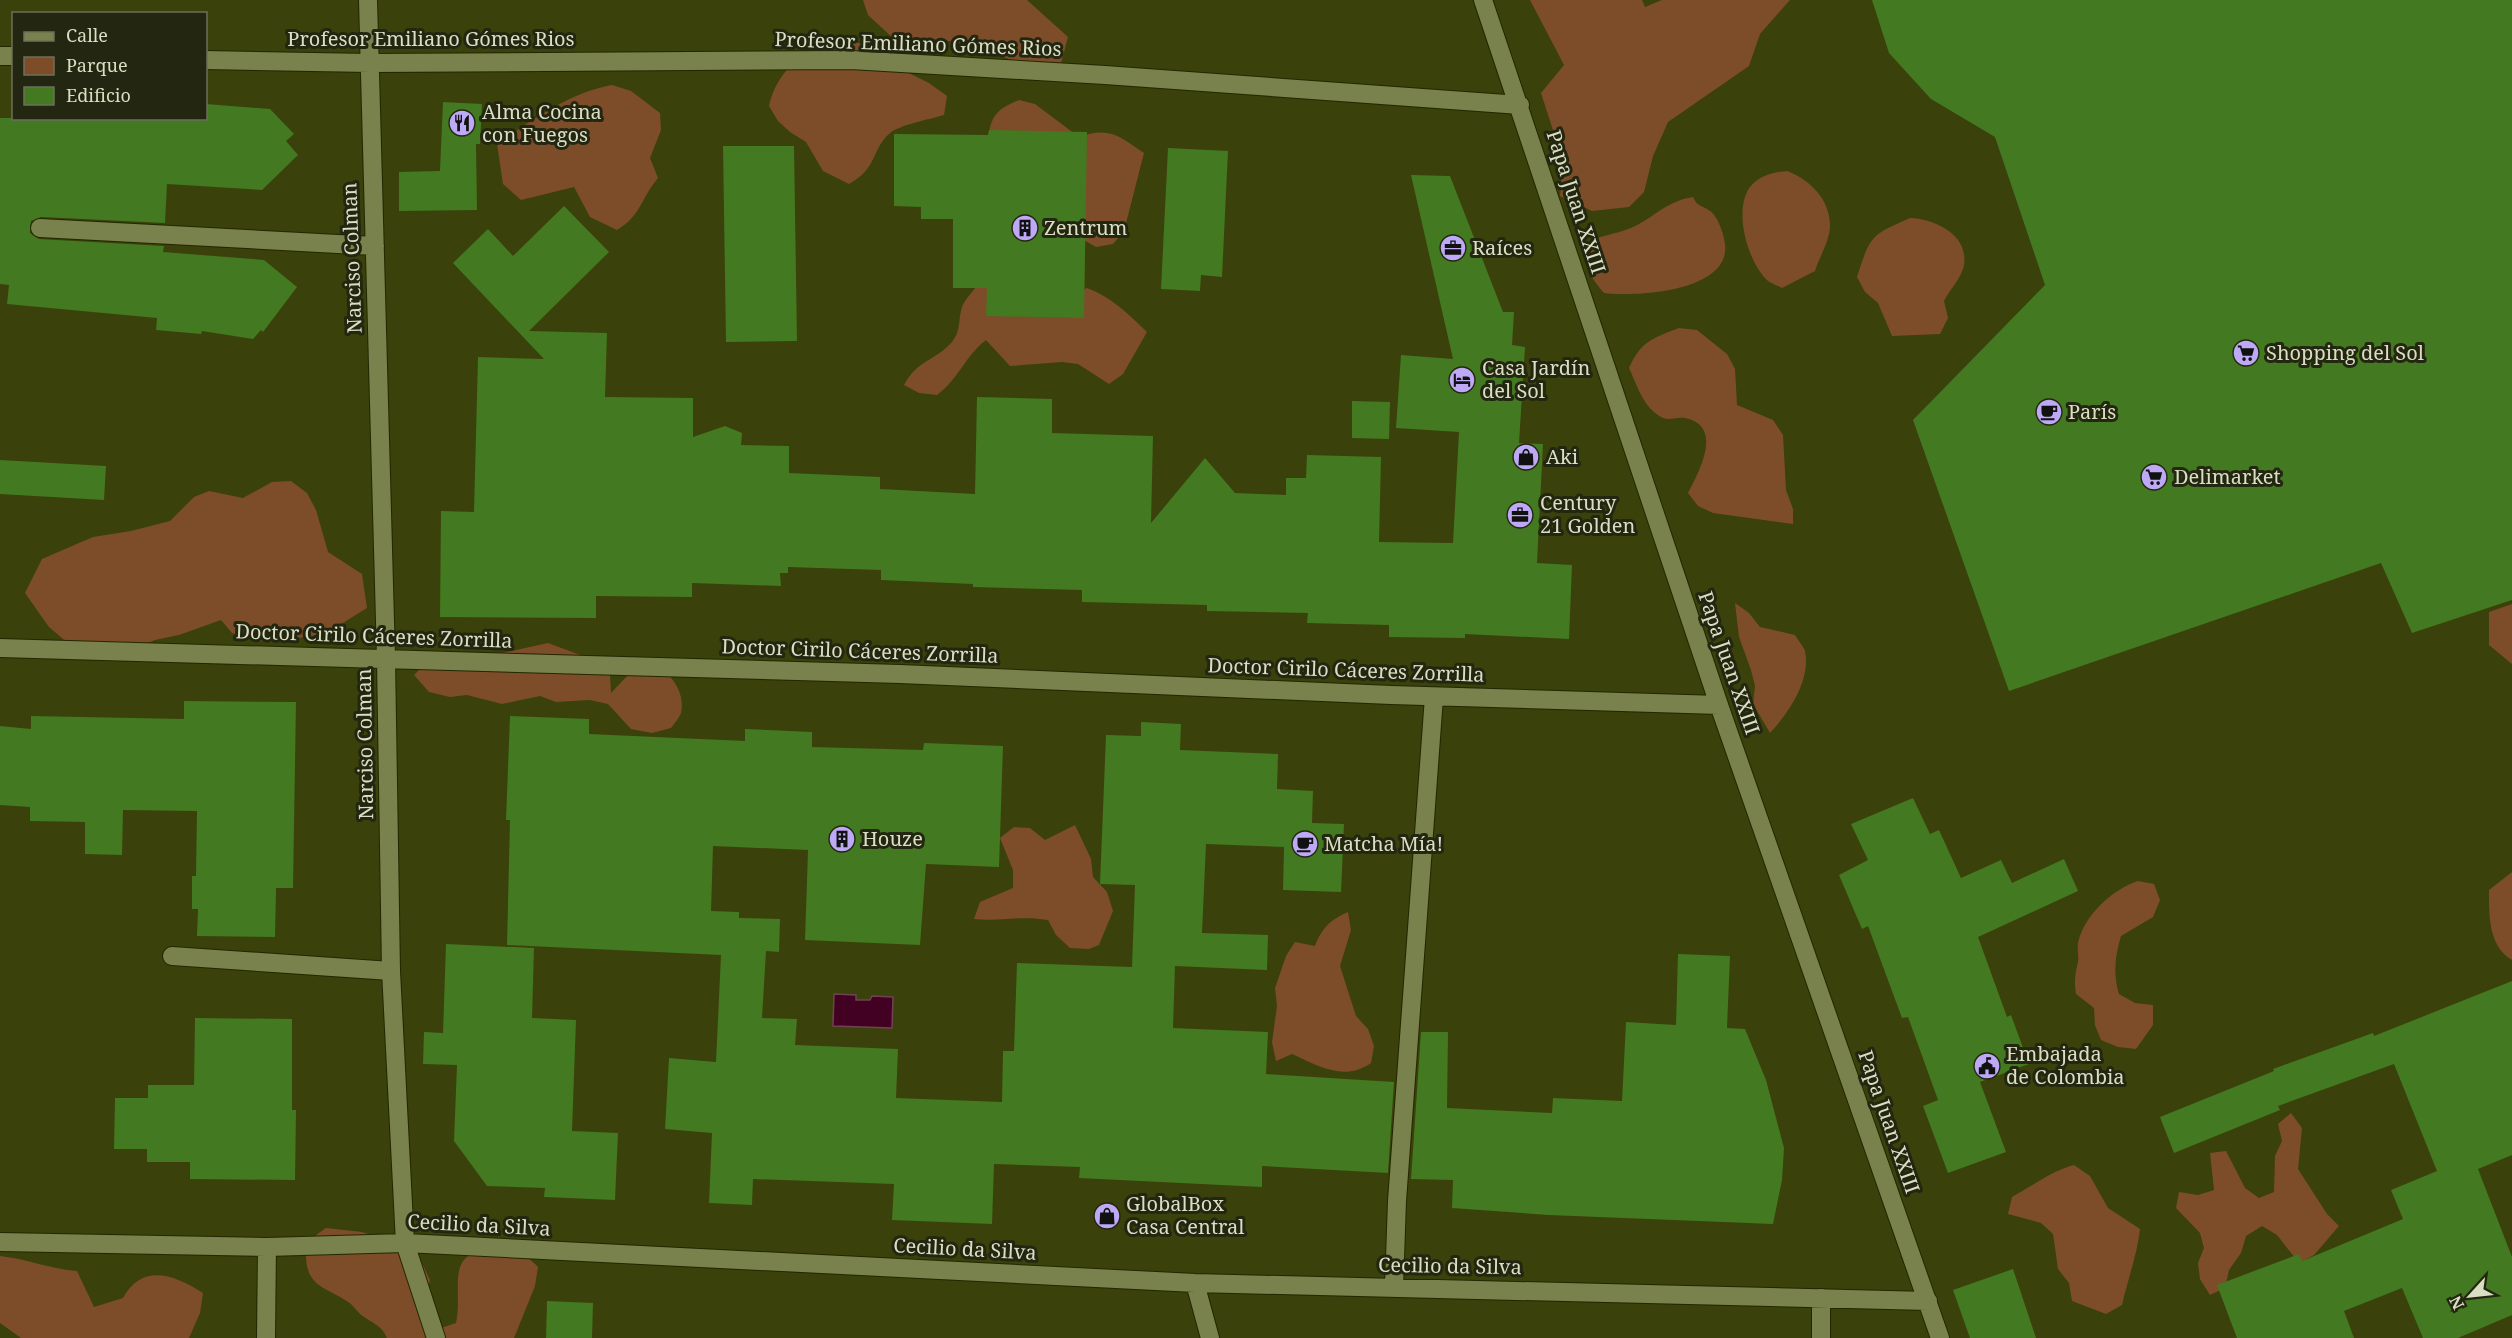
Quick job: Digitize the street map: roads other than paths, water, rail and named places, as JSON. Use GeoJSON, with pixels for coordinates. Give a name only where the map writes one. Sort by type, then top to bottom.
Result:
{"type":"FeatureCollection","features":[{"type":"Feature","properties":{"kind":"street","name":"Narciso Colman"},"geometry":{"type":"LineString","coordinates":[[368,0],[386,658],[391,971],[405,1243],[436,1338]]}},
{"type":"Feature","properties":{"kind":"street","name":"Papa Juan XXIII"},"geometry":{"type":"LineString","coordinates":[[1483,0],[1719,705],[1940,1338]]}},
{"type":"Feature","properties":{"kind":"street","name":"Profesor Emiliano Gómes Rios"},"geometry":{"type":"LineString","coordinates":[[207,60],[370,63],[851,60],[1105,75],[1520,105]]}},
{"type":"Feature","properties":{"kind":"street"},"geometry":{"type":"LineString","coordinates":[[40,228],[375,246]]}},
{"type":"Feature","properties":{"kind":"street","name":"Doctor Cirilo Cáceres Zorrilla"},"geometry":{"type":"LineString","coordinates":[[0,648],[888,673],[1434,696],[1719,705]]}},
{"type":"Feature","properties":{"kind":"street"},"geometry":{"type":"LineString","coordinates":[[1395,1287],[1398,1190],[1434,696]]}},
{"type":"Feature","properties":{"kind":"street"},"geometry":{"type":"LineString","coordinates":[[172,956],[391,971]]}},
{"type":"Feature","properties":{"kind":"street","name":"Cecilio da Silva"},"geometry":{"type":"LineString","coordinates":[[0,1242],[267,1247],[405,1243],[1195,1282],[1928,1300]]}},
{"type":"Feature","properties":{"kind":"street"},"geometry":{"type":"LineString","coordinates":[[266,1338],[267,1247]]}},
{"type":"Feature","properties":{"kind":"street"},"geometry":{"type":"LineString","coordinates":[[1195,1282],[1210,1338]]}},
{"type":"Feature","properties":{"kind":"street"},"geometry":{"type":"LineString","coordinates":[[1821,1298],[1821,1338]]}},
{"type":"Feature","properties":{"kind":"place","name":"Alma Cocina con Fuegos"},"geometry":{"type":"Point","coordinates":[462,123]}},
{"type":"Feature","properties":{"kind":"place","name":"Zentrum"},"geometry":{"type":"Point","coordinates":[1025,228]}},
{"type":"Feature","properties":{"kind":"place","name":"Raíces"},"geometry":{"type":"Point","coordinates":[1453,248]}},
{"type":"Feature","properties":{"kind":"place","name":"Shopping del Sol"},"geometry":{"type":"Point","coordinates":[2246,353]}},
{"type":"Feature","properties":{"kind":"place","name":"Casa Jardín del Sol"},"geometry":{"type":"Point","coordinates":[1462,380]}},
{"type":"Feature","properties":{"kind":"place","name":"París"},"geometry":{"type":"Point","coordinates":[2049,412]}},
{"type":"Feature","properties":{"kind":"place","name":"Aki"},"geometry":{"type":"Point","coordinates":[1526,457]}},
{"type":"Feature","properties":{"kind":"place","name":"Delimarket"},"geometry":{"type":"Point","coordinates":[2154,477]}},
{"type":"Feature","properties":{"kind":"place","name":"Century 21 Golden"},"geometry":{"type":"Point","coordinates":[1520,515]}},
{"type":"Feature","properties":{"kind":"place","name":"Houze"},"geometry":{"type":"Point","coordinates":[842,839]}},
{"type":"Feature","properties":{"kind":"place","name":"Matcha Mía!"},"geometry":{"type":"Point","coordinates":[1305,844]}},
{"type":"Feature","properties":{"kind":"place","name":"Embajada de Colombia"},"geometry":{"type":"Point","coordinates":[1987,1066]}},
{"type":"Feature","properties":{"kind":"place","name":"GlobalBox Casa Central"},"geometry":{"type":"Point","coordinates":[1107,1216]}}]}
